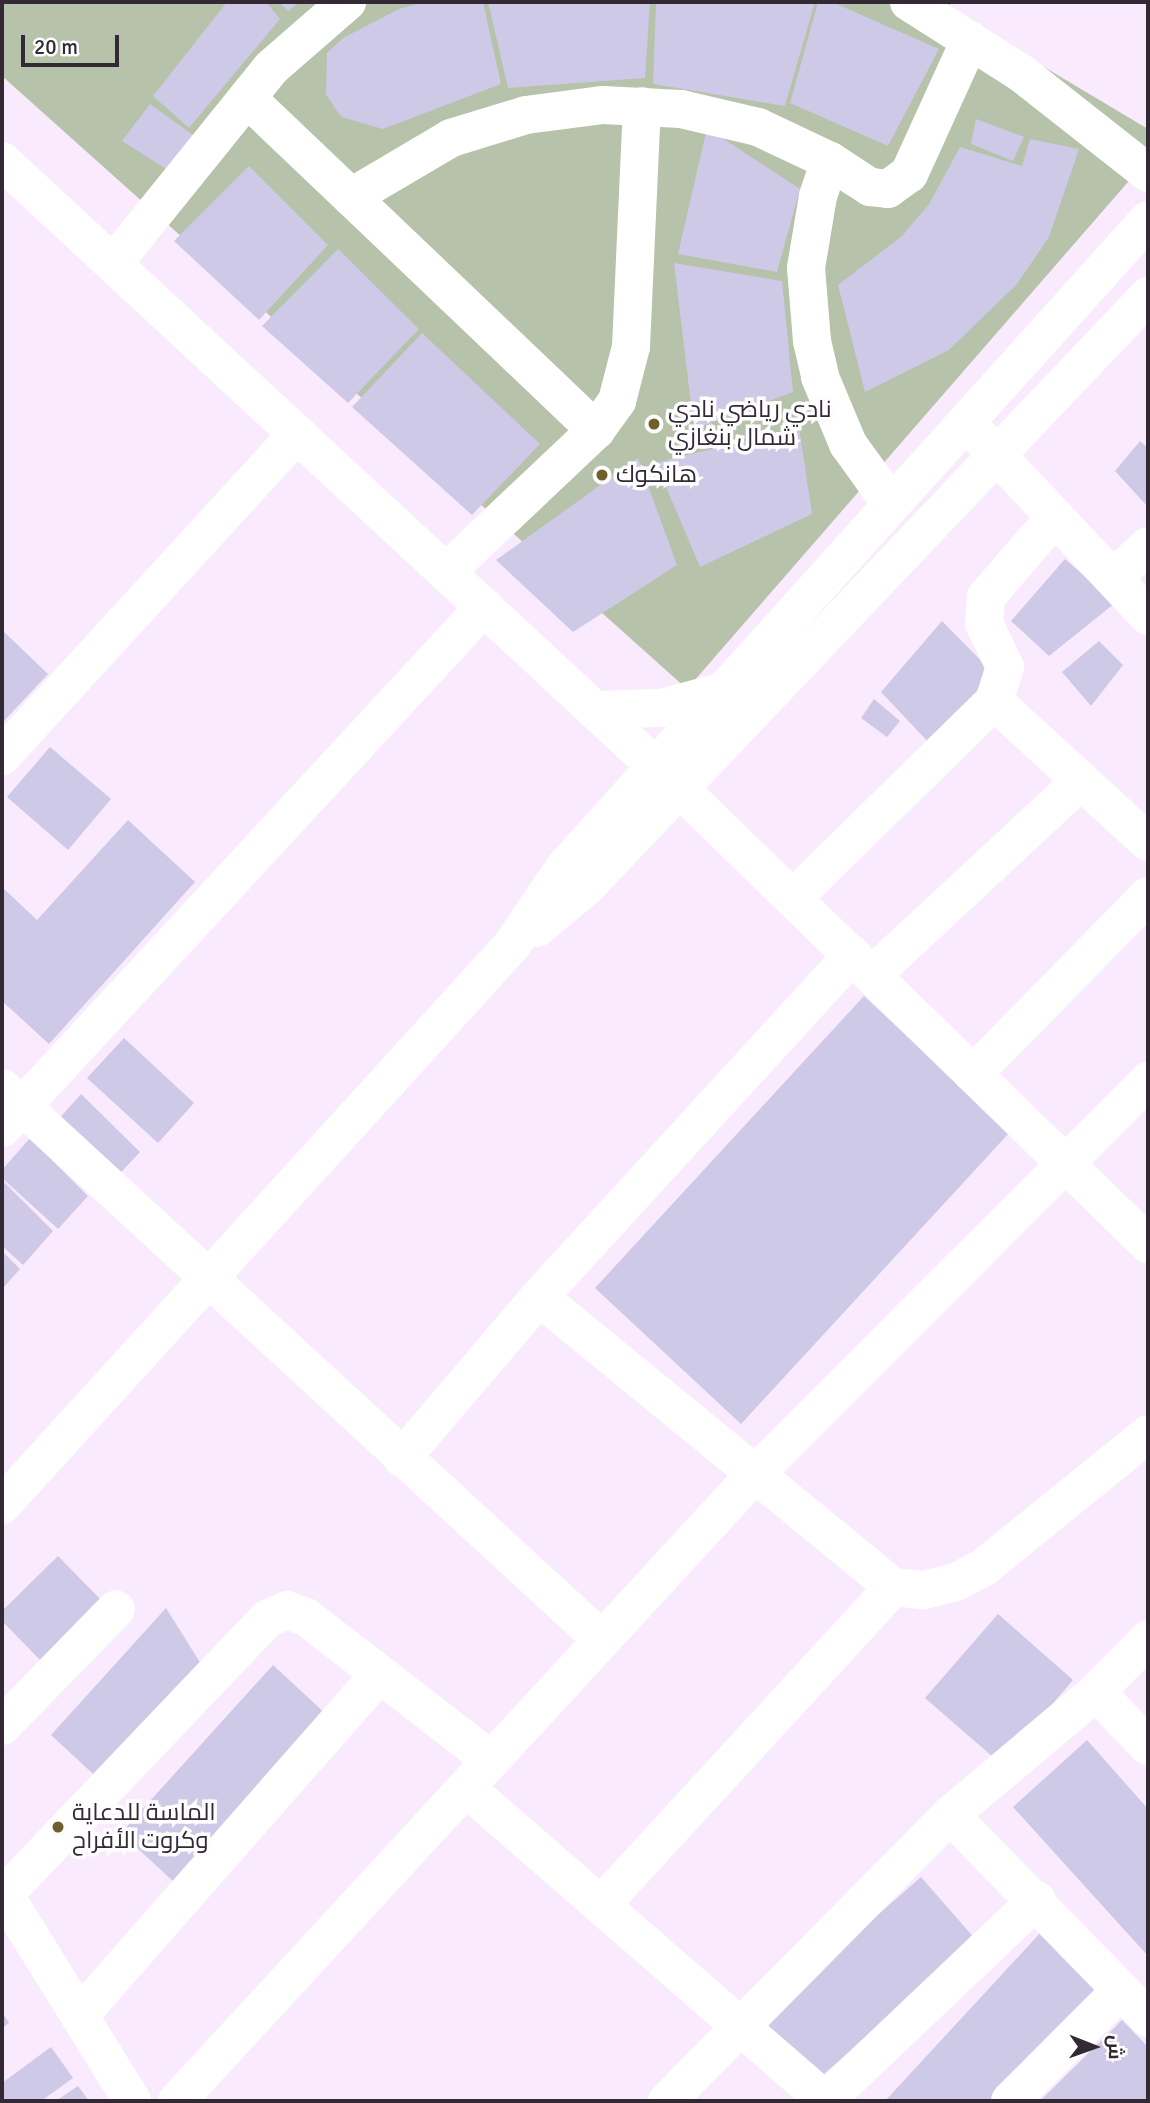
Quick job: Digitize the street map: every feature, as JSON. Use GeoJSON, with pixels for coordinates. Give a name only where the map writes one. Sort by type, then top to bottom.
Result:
{"type":"FeatureCollection","features":[{"type":"Feature","properties":{"kind":"street"},"geometry":{"type":"LineString","coordinates":[[113,264],[247,98],[299,41],[347,2]]}},
{"type":"Feature","properties":{"kind":"street"},"geometry":{"type":"LineString","coordinates":[[912,2],[1073,111],[1148,173]]}},
{"type":"Feature","properties":{"kind":"street"},"geometry":{"type":"LineString","coordinates":[[351,197],[416,155],[488,125],[565,108],[642,106],[707,114],[758,127],[830,161],[870,187],[888,189],[903,181],[970,40]]}},
{"type":"Feature","properties":{"kind":"street"},"geometry":{"type":"LineString","coordinates":[[247,98],[596,430]]}},
{"type":"Feature","properties":{"kind":"street"},"geometry":{"type":"LineString","coordinates":[[446,572],[596,430],[617,401],[629,366],[642,106]]}},
{"type":"Feature","properties":{"kind":"street"},"geometry":{"type":"LineString","coordinates":[[2,161],[668,778],[1148,1244]]}},
{"type":"Feature","properties":{"kind":"street"},"geometry":{"type":"LineString","coordinates":[[830,161],[810,232],[806,268],[812,341],[824,388],[848,444],[892,505]]}},
{"type":"Feature","properties":{"kind":"street"},"geometry":{"type":"LineString","coordinates":[[2,1505],[512,945],[588,885],[668,778],[724,691],[1148,220]]}},
{"type":"Feature","properties":{"kind":"street"},"geometry":{"type":"LineString","coordinates":[[668,778],[997,455],[1148,296]]}},
{"type":"Feature","properties":{"kind":"street"},"geometry":{"type":"LineString","coordinates":[[966,422],[1148,616]]}},
{"type":"Feature","properties":{"kind":"street"},"geometry":{"type":"LineString","coordinates":[[2,756],[297,435]]}},
{"type":"Feature","properties":{"kind":"street"},"geometry":{"type":"LineString","coordinates":[[793,898],[994,701],[1005,667],[984,623],[986,597],[1055,517]]}},
{"type":"Feature","properties":{"kind":"street"},"geometry":{"type":"LineString","coordinates":[[1113,578],[1148,546]]}},
{"type":"Feature","properties":{"kind":"street"},"geometry":{"type":"LineString","coordinates":[[484,607],[8,1108],[208,1279],[602,1640]]}},
{"type":"Feature","properties":{"kind":"street"},"geometry":{"type":"LineString","coordinates":[[596,710],[661,708],[724,691]]}},
{"type":"Feature","properties":{"kind":"street"},"geometry":{"type":"LineString","coordinates":[[994,701],[1148,842]]}},
{"type":"Feature","properties":{"kind":"street"},"geometry":{"type":"LineString","coordinates":[[402,1458],[539,1297],[862,965],[1081,781]]}},
{"type":"Feature","properties":{"kind":"street"},"geometry":{"type":"LineString","coordinates":[[973,1074],[1148,896]]}},
{"type":"Feature","properties":{"kind":"street"},"geometry":{"type":"LineString","coordinates":[[177,2101],[755,1474],[1148,1081]]}},
{"type":"Feature","properties":{"kind":"street"},"geometry":{"type":"LineString","coordinates":[[539,1297],[893,1587],[924,1590],[956,1582],[984,1567],[1148,1434]]}},
{"type":"Feature","properties":{"kind":"street"},"geometry":{"type":"LineString","coordinates":[[601,1905],[893,1587]]}},
{"type":"Feature","properties":{"kind":"street"},"geometry":{"type":"LineString","coordinates":[[2,1726],[116,1609]]}},
{"type":"Feature","properties":{"kind":"street"},"geometry":{"type":"LineString","coordinates":[[132,2101],[3,1893],[267,1619],[286,1610],[306,1617],[379,1675],[478,1774],[601,1905],[826,2101],[1037,1900]]}},
{"type":"Feature","properties":{"kind":"street"},"geometry":{"type":"LineString","coordinates":[[667,2101],[745,2028],[950,1815],[1096,1692],[1148,1639]]}},
{"type":"Feature","properties":{"kind":"street"},"geometry":{"type":"LineString","coordinates":[[80,2015],[379,1675]]}},
{"type":"Feature","properties":{"kind":"street"},"geometry":{"type":"LineString","coordinates":[[1096,1692],[1148,1746]]}},
{"type":"Feature","properties":{"kind":"street"},"geometry":{"type":"LineString","coordinates":[[950,1815],[1037,1900],[1148,2018]]}},
{"type":"Feature","properties":{"kind":"street"},"geometry":{"type":"LineString","coordinates":[[1010,2101],[1120,1991]]}},
{"type":"Feature","properties":{"kind":"green space","name":"نادي رياضي نادي شمال بنغازي"},"geometry":{"type":"Polygon","coordinates":[[[2,2],[951,2],[947,9],[1148,129],[1148,159],[687,689],[2,76],[2,2]]]}},
{"type":"Feature","properties":{"kind":"building"},"geometry":{"type":"Polygon","coordinates":[[[227,2],[266,2],[280,19],[189,128],[153,96],[227,2]]]}},
{"type":"Feature","properties":{"kind":"building"},"geometry":{"type":"Polygon","coordinates":[[[279,2],[300,2],[288,11],[279,2]]]}},
{"type":"Feature","properties":{"kind":"building"},"geometry":{"type":"Polygon","coordinates":[[[424,2],[483,2],[501,84],[383,129],[341,117],[326,94],[327,53],[343,38],[399,9],[424,2]]]}},
{"type":"Feature","properties":{"kind":"building"},"geometry":{"type":"Polygon","coordinates":[[[488,2],[650,2],[645,78],[508,88],[488,2]]]}},
{"type":"Feature","properties":{"kind":"building"},"geometry":{"type":"Polygon","coordinates":[[[656,2],[815,2],[785,106],[653,84],[656,2]]]}},
{"type":"Feature","properties":{"kind":"building"},"geometry":{"type":"Polygon","coordinates":[[[818,2],[832,2],[939,49],[888,146],[790,103],[818,2]]]}},
{"type":"Feature","properties":{"kind":"building"},"geometry":{"type":"Polygon","coordinates":[[[150,104],[193,135],[169,171],[122,141],[150,104]]]}},
{"type":"Feature","properties":{"kind":"building"},"geometry":{"type":"Polygon","coordinates":[[[976,119],[1024,137],[1013,161],[971,144],[976,119]]]}},
{"type":"Feature","properties":{"kind":"building"},"geometry":{"type":"Polygon","coordinates":[[[707,128],[800,189],[777,272],[678,254],[707,128]]]}},
{"type":"Feature","properties":{"kind":"building"},"geometry":{"type":"Polygon","coordinates":[[[1030,139],[1079,149],[1049,237],[1017,284],[949,350],[865,392],[838,285],[902,236],[929,204],[960,147],[1022,166],[1030,139]]]}},
{"type":"Feature","properties":{"kind":"building"},"geometry":{"type":"Polygon","coordinates":[[[249,166],[328,245],[259,320],[174,241],[249,166]]]}},
{"type":"Feature","properties":{"kind":"building"},"geometry":{"type":"Polygon","coordinates":[[[338,249],[419,329],[348,403],[262,326],[338,249]]]}},
{"type":"Feature","properties":{"kind":"building"},"geometry":{"type":"Polygon","coordinates":[[[674,263],[782,281],[793,392],[694,429],[674,263]]]}},
{"type":"Feature","properties":{"kind":"building"},"geometry":{"type":"Polygon","coordinates":[[[422,333],[540,444],[472,515],[352,407],[422,333]]]}},
{"type":"Feature","properties":{"kind":"building"},"geometry":{"type":"Polygon","coordinates":[[[799,427],[812,514],[700,567],[656,463],[799,427]]]}},
{"type":"Feature","properties":{"kind":"building"},"geometry":{"type":"Polygon","coordinates":[[[1140,441],[1148,448],[1148,507],[1115,471],[1140,441]]]}},
{"type":"Feature","properties":{"kind":"building"},"geometry":{"type":"Polygon","coordinates":[[[638,458],[677,565],[573,632],[496,560],[638,458]]]}},
{"type":"Feature","properties":{"kind":"building"},"geometry":{"type":"Polygon","coordinates":[[[1065,559],[1115,603],[1049,656],[1011,621],[1065,559]]]}},
{"type":"Feature","properties":{"kind":"building"},"geometry":{"type":"Polygon","coordinates":[[[942,621],[999,679],[932,746],[881,692],[942,621]]]}},
{"type":"Feature","properties":{"kind":"building"},"geometry":{"type":"Polygon","coordinates":[[[2,630],[48,674],[2,723],[2,630]]]}},
{"type":"Feature","properties":{"kind":"building"},"geometry":{"type":"Polygon","coordinates":[[[1099,641],[1123,665],[1091,706],[1062,672],[1099,641]]]}},
{"type":"Feature","properties":{"kind":"building"},"geometry":{"type":"Polygon","coordinates":[[[874,699],[900,721],[887,737],[861,718],[874,699]]]}},
{"type":"Feature","properties":{"kind":"building"},"geometry":{"type":"Polygon","coordinates":[[[50,747],[111,799],[68,850],[7,797],[50,747]]]}},
{"type":"Feature","properties":{"kind":"building"},"geometry":{"type":"Polygon","coordinates":[[[128,820],[195,882],[49,1044],[2,1001],[2,887],[37,920],[128,820]]]}},
{"type":"Feature","properties":{"kind":"building"},"geometry":{"type":"Polygon","coordinates":[[[864,996],[1010,1132],[741,1424],[595,1288],[864,996]]]}},
{"type":"Feature","properties":{"kind":"building"},"geometry":{"type":"Polygon","coordinates":[[[124,1038],[194,1103],[158,1143],[87,1078],[124,1038]]]}},
{"type":"Feature","properties":{"kind":"building"},"geometry":{"type":"Polygon","coordinates":[[[81,1094],[140,1152],[109,1185],[49,1130],[81,1094]]]}},
{"type":"Feature","properties":{"kind":"building"},"geometry":{"type":"Polygon","coordinates":[[[30,1138],[88,1196],[58,1229],[2,1178],[2,1170],[30,1138]]]}},
{"type":"Feature","properties":{"kind":"building"},"geometry":{"type":"Polygon","coordinates":[[[2,1180],[53,1231],[23,1265],[2,1246],[2,1180]]]}},
{"type":"Feature","properties":{"kind":"building"},"geometry":{"type":"Polygon","coordinates":[[[2,1251],[20,1269],[2,1289],[2,1251]]]}},
{"type":"Feature","properties":{"kind":"building"},"geometry":{"type":"Polygon","coordinates":[[[58,1556],[106,1605],[45,1665],[2,1621],[2,1611],[58,1556]]]}},
{"type":"Feature","properties":{"kind":"building"},"geometry":{"type":"Polygon","coordinates":[[[166,1608],[206,1672],[104,1784],[51,1735],[166,1608]]]}},
{"type":"Feature","properties":{"kind":"building"},"geometry":{"type":"Polygon","coordinates":[[[998,1614],[1073,1680],[1001,1764],[925,1698],[998,1614]]]}},
{"type":"Feature","properties":{"kind":"building"},"geometry":{"type":"Polygon","coordinates":[[[273,1665],[328,1716],[175,1883],[121,1833],[273,1665]]]}},
{"type":"Feature","properties":{"kind":"building"},"geometry":{"type":"Polygon","coordinates":[[[1087,1740],[1148,1809],[1148,1956],[1013,1807],[1087,1740]]]}},
{"type":"Feature","properties":{"kind":"building"},"geometry":{"type":"Polygon","coordinates":[[[921,1877],[976,1940],[816,2081],[761,2017],[921,1877]]]}},
{"type":"Feature","properties":{"kind":"building"},"geometry":{"type":"Polygon","coordinates":[[[1042,1931],[1102,1987],[996,2101],[885,2101],[1042,1931]]]}},
{"type":"Feature","properties":{"kind":"building"},"geometry":{"type":"Polygon","coordinates":[[[2,2012],[9,2023],[2,2028],[2,2012]]]}},
{"type":"Feature","properties":{"kind":"building"},"geometry":{"type":"Polygon","coordinates":[[[1122,2020],[1148,2047],[1148,2101],[1040,2101],[1122,2020]]]}},
{"type":"Feature","properties":{"kind":"building"},"geometry":{"type":"Polygon","coordinates":[[[51,2047],[73,2078],[41,2101],[2,2101],[2,2083],[51,2047]]]}},
{"type":"Feature","properties":{"kind":"building"},"geometry":{"type":"Polygon","coordinates":[[[78,2086],[89,2101],[56,2101],[78,2086]]]}},
{"type":"Feature","properties":{"kind":"place","name":"نادي رياضي نادي شمال بنغازي"},"geometry":{"type":"Point","coordinates":[654,424]}},
{"type":"Feature","properties":{"kind":"place","name":"هانكوك"},"geometry":{"type":"Point","coordinates":[602,475]}},
{"type":"Feature","properties":{"kind":"place","name":"الماسة للدعاية وكروت الأفراح"},"geometry":{"type":"Point","coordinates":[58,1827]}}]}
